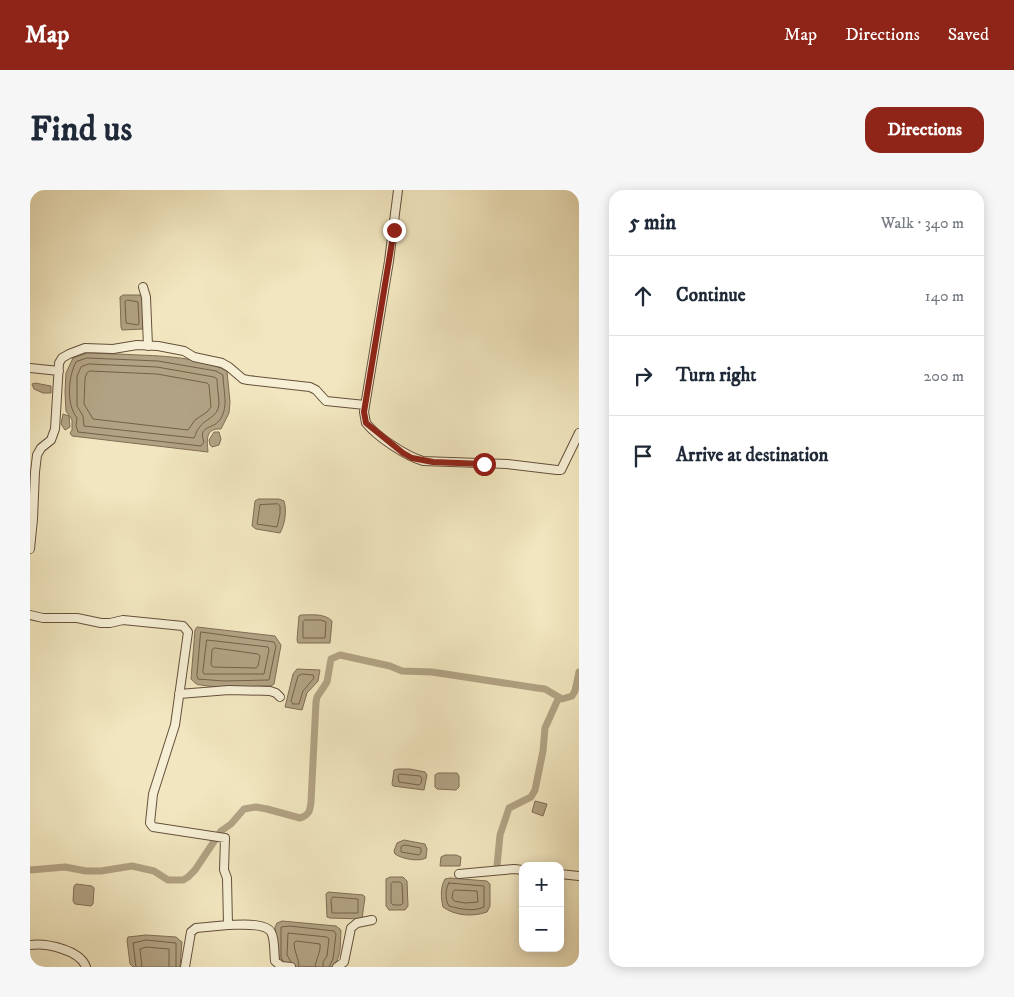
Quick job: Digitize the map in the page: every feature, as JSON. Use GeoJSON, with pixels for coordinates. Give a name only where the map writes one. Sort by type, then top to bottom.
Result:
{"type":"FeatureCollection","features":[{"type":"Feature","properties":{"kind":"street"},"geometry":{"type":"LineString","coordinates":[[398,190],[389,261],[366,405],[365,420],[368,426],[403,453],[423,461],[507,464],[561,470],[579,433]]}},
{"type":"Feature","properties":{"kind":"street"},"geometry":{"type":"LineString","coordinates":[[143,288],[146,297],[148,346]]}},
{"type":"Feature","properties":{"kind":"street"},"geometry":{"type":"LineString","coordinates":[[30,549],[36,462],[39,451],[48,444],[55,429],[59,363],[62,358],[76,350],[85,348],[113,349],[137,345],[184,350],[194,358],[222,363],[243,379],[310,387],[316,390],[326,401],[366,405]]}},
{"type":"Feature","properties":{"kind":"street"},"geometry":{"type":"LineString","coordinates":[[30,368],[59,371]]}},
{"type":"Feature","properties":{"kind":"street"},"geometry":{"type":"LineString","coordinates":[[30,615],[43,618],[77,618],[101,623],[123,620],[183,626],[188,632],[174,732],[153,794],[150,823],[153,827],[225,838],[224,870],[227,878],[228,925]]}},
{"type":"Feature","properties":{"kind":"street"},"geometry":{"type":"LineString","coordinates":[[180,694],[228,690],[270,691],[280,697]]}},
{"type":"Feature","properties":{"kind":"street"},"geometry":{"type":"LineString","coordinates":[[458,874],[519,870]]}},
{"type":"Feature","properties":{"kind":"street"},"geometry":{"type":"LineString","coordinates":[[564,874],[579,876]]}},
{"type":"Feature","properties":{"kind":"street"},"geometry":{"type":"LineString","coordinates":[[337,967],[344,962],[351,928],[357,923],[372,920]]}},
{"type":"Feature","properties":{"kind":"street"},"geometry":{"type":"LineString","coordinates":[[185,967],[191,932],[196,928],[228,925],[262,925],[267,928],[272,935],[275,961],[282,966],[291,967]]}},
{"type":"Feature","properties":{"kind":"street"},"geometry":{"type":"LineString","coordinates":[[30,945],[48,945],[78,955],[84,960],[86,967]]}},
{"type":"Feature","properties":{"kind":"water"},"geometry":{"type":"Polygon","coordinates":[[[123,295],[140,295],[143,298],[143,329],[122,330],[120,297],[123,295]]]}},
{"type":"Feature","properties":{"kind":"water"},"geometry":{"type":"Polygon","coordinates":[[[87,353],[174,357],[201,362],[227,371],[230,402],[229,413],[221,429],[212,430],[208,436],[208,452],[72,436],[70,433],[72,430],[72,420],[66,411],[66,373],[73,358],[87,353]]]}},
{"type":"Feature","properties":{"kind":"water"},"geometry":{"type":"Polygon","coordinates":[[[32,384],[51,386],[51,393],[43,393],[34,389],[32,384]]]}},
{"type":"Feature","properties":{"kind":"water"},"geometry":{"type":"Polygon","coordinates":[[[63,414],[69,416],[70,427],[65,430],[61,424],[63,414]]]}},
{"type":"Feature","properties":{"kind":"water"},"geometry":{"type":"Polygon","coordinates":[[[214,432],[219,432],[221,439],[219,445],[212,447],[209,440],[214,432]]]}},
{"type":"Feature","properties":{"kind":"water"},"geometry":{"type":"Polygon","coordinates":[[[258,499],[279,499],[284,501],[285,517],[280,533],[256,529],[252,526],[255,501],[258,499]]]}},
{"type":"Feature","properties":{"kind":"water"},"geometry":{"type":"Polygon","coordinates":[[[299,616],[329,618],[332,621],[330,643],[298,643],[299,616]]]}},
{"type":"Feature","properties":{"kind":"water"},"geometry":{"type":"Polygon","coordinates":[[[197,627],[275,636],[281,645],[274,684],[271,686],[227,687],[195,683],[191,679],[195,630],[197,627]]]}},
{"type":"Feature","properties":{"kind":"water"},"geometry":{"type":"Polygon","coordinates":[[[297,669],[320,670],[318,681],[307,693],[302,710],[285,707],[293,674],[297,669]]]}},
{"type":"Feature","properties":{"kind":"water"},"geometry":{"type":"Polygon","coordinates":[[[394,770],[425,772],[427,775],[424,790],[393,786],[394,770]]]}},
{"type":"Feature","properties":{"kind":"water"},"geometry":{"type":"Polygon","coordinates":[[[438,773],[457,773],[459,776],[459,787],[456,790],[437,789],[435,787],[435,775],[438,773]]]}},
{"type":"Feature","properties":{"kind":"water"},"geometry":{"type":"Polygon","coordinates":[[[535,801],[547,804],[543,816],[532,812],[535,801]]]}},
{"type":"Feature","properties":{"kind":"water"},"geometry":{"type":"Polygon","coordinates":[[[404,840],[425,844],[427,849],[426,858],[419,860],[410,859],[395,854],[394,851],[397,843],[404,840]]]}},
{"type":"Feature","properties":{"kind":"water"},"geometry":{"type":"Polygon","coordinates":[[[445,855],[461,857],[460,866],[440,866],[441,857],[445,855]]]}},
{"type":"Feature","properties":{"kind":"water"},"geometry":{"type":"Polygon","coordinates":[[[390,877],[403,877],[407,881],[408,906],[405,910],[389,910],[386,906],[386,879],[390,877]]]}},
{"type":"Feature","properties":{"kind":"water"},"geometry":{"type":"Polygon","coordinates":[[[445,879],[487,881],[490,884],[490,906],[487,912],[476,915],[464,915],[443,907],[441,897],[442,886],[445,879]]]}},
{"type":"Feature","properties":{"kind":"water"},"geometry":{"type":"Polygon","coordinates":[[[76,884],[92,886],[94,888],[93,904],[91,906],[75,904],[73,901],[74,886],[76,884]]]}},
{"type":"Feature","properties":{"kind":"water"},"geometry":{"type":"Polygon","coordinates":[[[328,892],[363,895],[365,897],[362,919],[327,917],[326,894],[328,892]]]}},
{"type":"Feature","properties":{"kind":"water"},"geometry":{"type":"Polygon","coordinates":[[[282,921],[336,926],[340,929],[340,951],[335,964],[331,967],[288,966],[277,963],[275,927],[277,923],[282,921]]]}},
{"type":"Feature","properties":{"kind":"water"},"geometry":{"type":"Polygon","coordinates":[[[146,935],[176,937],[182,942],[180,967],[133,967],[130,964],[128,937],[146,935]]]}},
{"type":"Feature","properties":{"kind":"waterway"},"geometry":{"type":"LineString","coordinates":[[30,870],[65,867],[86,871],[101,871],[132,866],[154,871],[168,880],[183,880],[195,870],[221,831],[231,824],[244,809],[256,807],[300,818],[305,816],[311,802],[317,697],[327,682],[331,659],[340,655],[390,666],[402,671],[432,672],[545,689],[562,699],[572,696],[579,672]]}},
{"type":"Feature","properties":{"kind":"waterway"},"geometry":{"type":"LineString","coordinates":[[497,866],[500,835],[509,808],[531,797],[535,790],[543,751],[545,728],[559,697]]}},
{"type":"Feature","properties":{"kind":"route"},"geometry":{"type":"LineString","coordinates":[[394,230],[364,412],[366,423],[412,458],[433,462],[484,464]]}}]}
